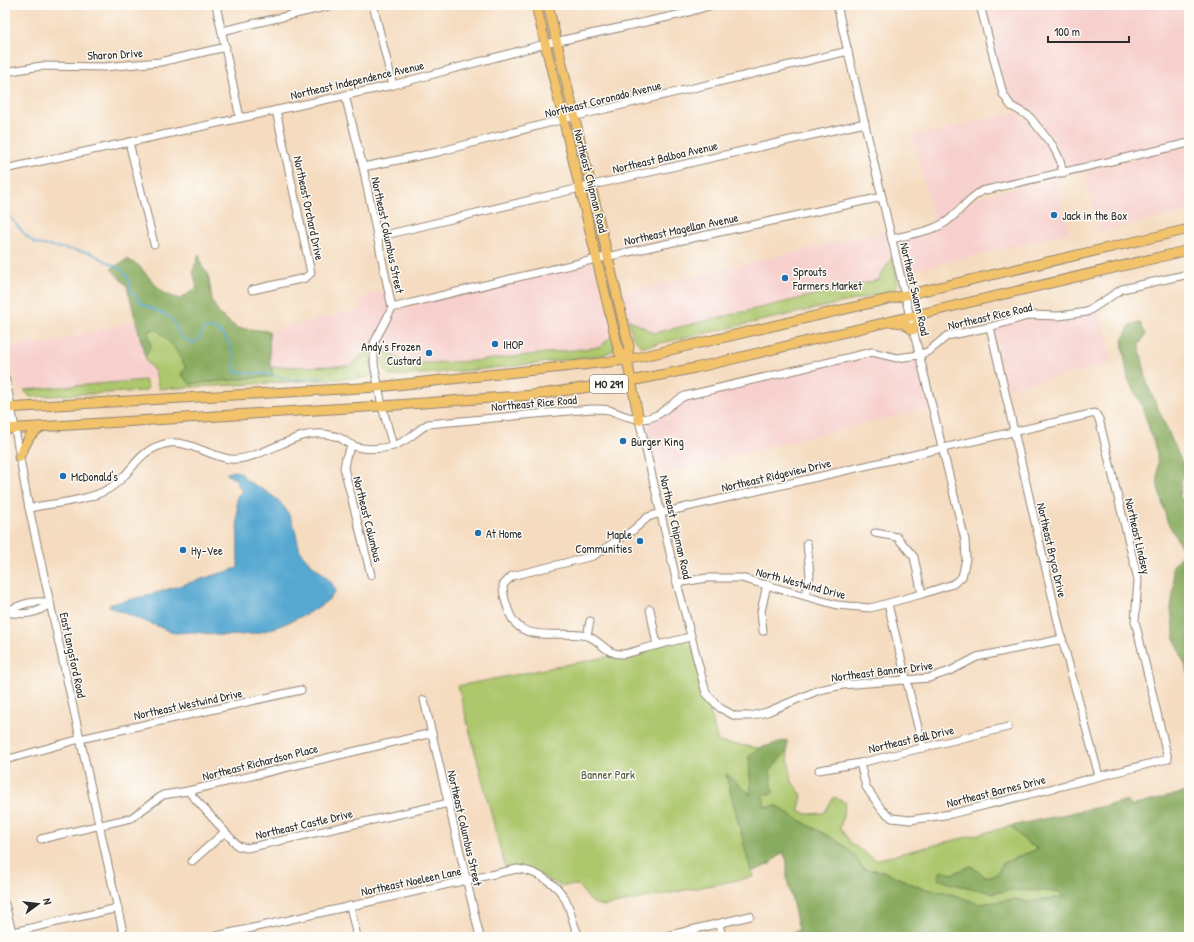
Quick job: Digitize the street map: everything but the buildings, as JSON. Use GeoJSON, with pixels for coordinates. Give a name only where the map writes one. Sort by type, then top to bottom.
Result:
{"type":"FeatureCollection","features":[{"type":"Feature","properties":{"kind":"main road","name":"Northeast Chipman Road"},"geometry":{"type":"LineString","coordinates":[[536,5],[598,258],[619,352],[627,360]]}},
{"type":"Feature","properties":{"kind":"main road","name":"Northeast Chipman Road"},"geometry":{"type":"LineString","coordinates":[[548,5],[629,346],[627,360],[639,420]]}},
{"type":"Feature","properties":{"kind":"main road","name":"MO 291"},"geometry":{"type":"LineString","coordinates":[[8,407],[378,387],[627,360],[1189,229]]}},
{"type":"Feature","properties":{"kind":"main road","name":"MO 291"},"geometry":{"type":"LineString","coordinates":[[5,428],[382,406],[533,395],[631,381],[695,368],[1189,250]]}},
{"type":"Feature","properties":{"kind":"main road"},"geometry":{"type":"LineString","coordinates":[[608,304],[618,300]]}},
{"type":"Feature","properties":{"kind":"main road"},"geometry":{"type":"LineString","coordinates":[[891,321],[903,323],[913,330],[924,313]]}},
{"type":"Feature","properties":{"kind":"main road"},"geometry":{"type":"LineString","coordinates":[[5,415],[8,407]]}},
{"type":"Feature","properties":{"kind":"main road"},"geometry":{"type":"LineString","coordinates":[[19,457],[30,436],[41,426]]}},
{"type":"Feature","properties":{"kind":"street"},"geometry":{"type":"LineString","coordinates":[[216,5],[240,118]]}},
{"type":"Feature","properties":{"kind":"street"},"geometry":{"type":"LineString","coordinates":[[293,5],[295,14]]}},
{"type":"Feature","properties":{"kind":"street"},"geometry":{"type":"LineString","coordinates":[[222,31],[334,5]]}},
{"type":"Feature","properties":{"kind":"street"},"geometry":{"type":"LineString","coordinates":[[373,5],[392,85]]}},
{"type":"Feature","properties":{"kind":"street","name":"Northeast Independence Avenue"},"geometry":{"type":"LineString","coordinates":[[5,169],[392,85],[557,41],[712,5]]}},
{"type":"Feature","properties":{"kind":"street","name":"Northeast Swann Road"},"geometry":{"type":"LineString","coordinates":[[837,5],[913,330],[965,540],[966,559],[962,577]]}},
{"type":"Feature","properties":{"kind":"street"},"geometry":{"type":"LineString","coordinates":[[980,5],[1003,94],[1011,106],[1029,116],[1053,146],[1060,160],[1063,173]]}},
{"type":"Feature","properties":{"kind":"street","name":"Sharon Drive"},"geometry":{"type":"LineString","coordinates":[[5,72],[41,66],[104,67],[160,62],[226,47]]}},
{"type":"Feature","properties":{"kind":"street","name":"Northeast Coronado Avenue"},"geometry":{"type":"LineString","coordinates":[[363,167],[438,152],[564,119],[848,51]]}},
{"type":"Feature","properties":{"kind":"street","name":"Northeast Columbus Street"},"geometry":{"type":"LineString","coordinates":[[345,95],[363,167],[392,308],[374,343],[374,364],[382,406],[393,446]]}},
{"type":"Feature","properties":{"kind":"street","name":"Northeast Orchard Drive"},"geometry":{"type":"LineString","coordinates":[[252,290],[305,278],[311,273],[276,110]]}},
{"type":"Feature","properties":{"kind":"street","name":"Northeast Balboa Avenue"},"geometry":{"type":"LineString","coordinates":[[377,237],[590,185],[864,123]]}},
{"type":"Feature","properties":{"kind":"street"},"geometry":{"type":"LineString","coordinates":[[129,142],[154,244]]}},
{"type":"Feature","properties":{"kind":"street"},"geometry":{"type":"LineString","coordinates":[[892,239],[938,226],[952,217],[974,196],[982,191],[1189,144]]}},
{"type":"Feature","properties":{"kind":"street","name":"Northeast Magellan Avenue"},"geometry":{"type":"LineString","coordinates":[[392,308],[485,284],[598,258],[882,197]]}},
{"type":"Feature","properties":{"kind":"street","name":"Northeast Rice Road"},"geometry":{"type":"LineString","coordinates":[[28,508],[94,495],[110,488],[124,477],[132,465],[147,451],[166,444],[172,443],[185,445],[231,459],[245,457],[303,436],[316,434],[338,437],[352,445],[382,448],[393,446],[410,438],[418,429],[432,424],[591,409],[608,410],[639,420],[657,415],[673,402],[692,394],[872,352],[898,358],[920,355],[929,351],[947,336],[990,327],[1031,315],[1059,316],[1087,312],[1122,289],[1189,274]]}},
{"type":"Feature","properties":{"kind":"street","name":"Northeast Bryco Drive"},"geometry":{"type":"LineString","coordinates":[[990,327],[1013,433],[1062,639],[1099,776]]}},
{"type":"Feature","properties":{"kind":"street","name":"East Langsford Road"},"geometry":{"type":"LineString","coordinates":[[5,377],[8,407],[16,428],[19,457],[28,508],[124,937]]}},
{"type":"Feature","properties":{"kind":"street","name":"Northeast Ridgeview Drive"},"geometry":{"type":"LineString","coordinates":[[587,636],[536,633],[522,630],[512,619],[508,610],[503,585],[512,576],[593,556],[632,531],[648,517],[661,513],[1095,413]]}},
{"type":"Feature","properties":{"kind":"street","name":"Northeast Lindsey"},"geometry":{"type":"LineString","coordinates":[[1095,413],[1099,419],[1138,580],[1135,621],[1168,759]]}},
{"type":"Feature","properties":{"kind":"street","name":"Northeast Chipman Road"},"geometry":{"type":"LineString","coordinates":[[639,420],[690,637],[706,693],[710,697]]}},
{"type":"Feature","properties":{"kind":"street","name":"Northeast Columbus"},"geometry":{"type":"LineString","coordinates":[[352,445],[346,457],[344,468],[371,575]]}},
{"type":"Feature","properties":{"kind":"street"},"geometry":{"type":"LineString","coordinates":[[875,533],[897,538],[914,557],[922,594]]}},
{"type":"Feature","properties":{"kind":"street"},"geometry":{"type":"LineString","coordinates":[[805,595],[810,575],[807,543]]}},
{"type":"Feature","properties":{"kind":"street","name":"North Westwind Drive"},"geometry":{"type":"LineString","coordinates":[[677,583],[707,578],[741,578],[851,607],[870,608],[953,584],[962,577]]}},
{"type":"Feature","properties":{"kind":"street"},"geometry":{"type":"LineString","coordinates":[[763,631],[761,612],[767,584]]}},
{"type":"Feature","properties":{"kind":"street"},"geometry":{"type":"LineString","coordinates":[[6,612],[16,607],[39,600],[50,603]]}},
{"type":"Feature","properties":{"kind":"street"},"geometry":{"type":"LineString","coordinates":[[6,612],[18,614],[41,611],[50,603]]}},
{"type":"Feature","properties":{"kind":"street"},"geometry":{"type":"LineString","coordinates":[[888,604],[923,748]]}},
{"type":"Feature","properties":{"kind":"street"},"geometry":{"type":"LineString","coordinates":[[650,609],[657,645]]}},
{"type":"Feature","properties":{"kind":"street"},"geometry":{"type":"LineString","coordinates":[[590,621],[587,636],[596,640],[609,652],[621,654],[690,637]]}},
{"type":"Feature","properties":{"kind":"street","name":"Northeast Banner Drive"},"geometry":{"type":"LineString","coordinates":[[710,697],[720,708],[735,716],[751,716],[767,712],[819,690],[843,686],[929,678],[950,671],[976,658],[1062,639]]}},
{"type":"Feature","properties":{"kind":"street","name":"Northeast Westwind Drive"},"geometry":{"type":"LineString","coordinates":[[5,760],[80,739],[301,690]]}},
{"type":"Feature","properties":{"kind":"street","name":"Northeast Columbus Street"},"geometry":{"type":"LineString","coordinates":[[424,700],[480,937]]}},
{"type":"Feature","properties":{"kind":"street","name":"Northeast Ball Drive"},"geometry":{"type":"LineString","coordinates":[[819,770],[860,763],[1008,727]]}},
{"type":"Feature","properties":{"kind":"street","name":"Northeast Richardson Place"},"geometry":{"type":"LineString","coordinates":[[41,839],[131,818],[163,794],[188,791],[432,733]]}},
{"type":"Feature","properties":{"kind":"street","name":"Northeast Barnes Drive"},"geometry":{"type":"LineString","coordinates":[[860,763],[866,787],[883,812],[892,818],[910,820],[951,814],[1168,759]]}},
{"type":"Feature","properties":{"kind":"street","name":"Northeast Castle Drive"},"geometry":{"type":"LineString","coordinates":[[188,791],[238,846],[247,848],[449,803]]}},
{"type":"Feature","properties":{"kind":"street"},"geometry":{"type":"LineString","coordinates":[[192,861],[226,832]]}},
{"type":"Feature","properties":{"kind":"street","name":"Northeast Noeleen Lane"},"geometry":{"type":"LineString","coordinates":[[218,936],[517,869],[526,869],[534,872],[558,890],[565,899],[579,937]]}},
{"type":"Feature","properties":{"kind":"street"},"geometry":{"type":"LineString","coordinates":[[5,904],[8,933],[118,908]]}},
{"type":"Feature","properties":{"kind":"street"},"geometry":{"type":"LineString","coordinates":[[350,906],[357,937]]}},
{"type":"Feature","properties":{"kind":"street"},"geometry":{"type":"LineString","coordinates":[[662,937],[750,916]]}},
{"type":"Feature","properties":{"kind":"street"},"geometry":{"type":"LineString","coordinates":[[719,924],[722,937]]}},
{"type":"Feature","properties":{"kind":"shaded area"},"geometry":{"type":"Polygon","coordinates":[[[983,5],[1189,5],[1189,138],[1069,167],[1065,164],[1057,145],[1032,113],[1017,105],[1006,93],[983,5]]]}},
{"type":"Feature","properties":{"kind":"shaded area"},"geometry":{"type":"Polygon","coordinates":[[[1016,112],[1026,118],[1048,144],[1056,159],[1056,169],[1051,172],[974,192],[945,218],[935,223],[913,137],[1016,112]]]}},
{"type":"Feature","properties":{"kind":"shaded area"},"geometry":{"type":"Polygon","coordinates":[[[1189,146],[1189,211],[1099,232],[1085,171],[1189,146]]]}},
{"type":"Feature","properties":{"kind":"shaded area"},"geometry":{"type":"Polygon","coordinates":[[[1056,178],[1069,233],[905,272],[900,247],[902,239],[928,233],[978,197],[1056,178]]]}},
{"type":"Feature","properties":{"kind":"shaded area"},"geometry":{"type":"Polygon","coordinates":[[[5,206],[10,228],[5,229],[5,206]]]}},
{"type":"Feature","properties":{"kind":"shaded area"},"geometry":{"type":"Polygon","coordinates":[[[889,230],[887,235],[892,257],[879,280],[654,333],[628,319],[621,293],[889,230]]]}},
{"type":"Feature","properties":{"kind":"shaded area"},"geometry":{"type":"Polygon","coordinates":[[[593,261],[614,333],[601,347],[474,361],[407,364],[380,346],[386,329],[399,309],[593,261]]]}},
{"type":"Feature","properties":{"kind":"shaded area"},"geometry":{"type":"Polygon","coordinates":[[[390,290],[390,309],[374,342],[351,366],[272,367],[269,331],[362,309],[360,298],[390,290]]]}},
{"type":"Feature","properties":{"kind":"shaded area"},"geometry":{"type":"Polygon","coordinates":[[[1099,306],[1113,364],[1007,389],[994,330],[996,328],[1022,320],[1099,306]]]}},
{"type":"Feature","properties":{"kind":"shaded area"},"geometry":{"type":"Polygon","coordinates":[[[136,321],[147,362],[155,372],[156,379],[21,390],[17,385],[9,346],[48,343],[136,321]]]}},
{"type":"Feature","properties":{"kind":"shaded area"},"geometry":{"type":"Polygon","coordinates":[[[873,355],[902,360],[917,360],[929,408],[657,474],[646,424],[647,421],[680,399],[873,355]]]}},
{"type":"Feature","properties":{"kind":"green space"},"geometry":{"type":"Polygon","coordinates":[[[199,254],[202,267],[208,273],[212,301],[219,314],[237,328],[269,331],[270,362],[273,376],[190,384],[181,373],[186,368],[174,347],[156,329],[148,331],[151,346],[145,356],[127,286],[111,269],[127,259],[138,265],[163,293],[180,299],[197,288],[193,271],[199,254]]]}},
{"type":"Feature","properties":{"kind":"green space"},"geometry":{"type":"Polygon","coordinates":[[[892,257],[898,282],[895,290],[890,292],[648,346],[641,346],[633,338],[628,319],[654,333],[878,280],[892,257]]]}},
{"type":"Feature","properties":{"kind":"green space"},"geometry":{"type":"Polygon","coordinates":[[[1140,323],[1146,334],[1139,345],[1148,386],[1184,467],[1179,496],[1189,505],[1189,675],[1175,640],[1171,609],[1174,585],[1172,567],[1184,552],[1167,521],[1158,487],[1157,453],[1142,406],[1128,379],[1122,341],[1130,325],[1140,323]]]}},
{"type":"Feature","properties":{"kind":"green space"},"geometry":{"type":"Polygon","coordinates":[[[156,329],[174,347],[186,368],[181,374],[190,384],[273,376],[272,367],[350,366],[371,345],[371,375],[360,378],[159,389],[155,372],[147,362],[145,356],[151,346],[148,331],[156,329]]]}},
{"type":"Feature","properties":{"kind":"green space"},"geometry":{"type":"Polygon","coordinates":[[[614,333],[615,350],[603,355],[497,368],[391,376],[385,371],[381,359],[380,346],[407,364],[474,361],[600,347],[614,333]]]}},
{"type":"Feature","properties":{"kind":"green space"},"geometry":{"type":"Polygon","coordinates":[[[145,380],[148,388],[145,391],[30,397],[24,390],[145,380]]]}},
{"type":"Feature","properties":{"kind":"green space","name":"Banner Park"},"geometry":{"type":"Polygon","coordinates":[[[690,637],[718,742],[760,748],[749,756],[752,795],[726,775],[753,877],[604,906],[592,903],[578,885],[561,886],[534,872],[506,871],[458,686],[621,654],[690,637]]]}},
{"type":"Feature","properties":{"kind":"green space"},"geometry":{"type":"Polygon","coordinates":[[[787,740],[787,751],[770,770],[773,793],[763,795],[765,807],[778,806],[795,818],[840,843],[850,851],[864,869],[883,871],[921,888],[949,893],[979,904],[1017,899],[1028,902],[1064,897],[1057,891],[1013,890],[993,893],[952,884],[938,879],[941,870],[952,874],[971,866],[985,877],[997,874],[1003,863],[1038,849],[1026,842],[1011,826],[1126,801],[1132,806],[1189,791],[1189,937],[779,937],[799,930],[787,879],[787,861],[783,852],[770,864],[751,872],[726,774],[751,795],[749,756],[760,748],[787,740]]]}},
{"type":"Feature","properties":{"kind":"green space"},"geometry":{"type":"Polygon","coordinates":[[[787,751],[792,782],[802,795],[799,810],[807,814],[824,813],[834,797],[846,803],[840,828],[852,844],[875,860],[1011,826],[1026,842],[1038,849],[1003,863],[997,874],[985,877],[971,866],[952,874],[993,893],[1013,890],[1057,891],[1064,897],[1028,902],[1017,899],[979,904],[949,893],[921,888],[883,871],[864,869],[850,851],[840,843],[795,818],[778,806],[765,807],[762,795],[773,793],[770,770],[787,751]]]}},
{"type":"Feature","properties":{"kind":"water"},"geometry":{"type":"Polygon","coordinates":[[[233,471],[242,474],[247,480],[273,496],[284,508],[293,523],[302,554],[331,582],[334,587],[335,591],[330,598],[311,612],[284,624],[252,634],[234,635],[217,635],[196,632],[174,633],[108,606],[238,568],[237,496],[243,491],[237,484],[236,479],[227,475],[227,473],[233,471]]]}},
{"type":"Feature","properties":{"kind":"waterway"},"geometry":{"type":"LineString","coordinates":[[5,213],[28,238],[37,244],[91,253],[122,270],[128,278],[131,290],[142,304],[168,316],[174,322],[180,336],[193,343],[197,341],[205,328],[218,331],[228,342],[234,356],[234,370],[238,372],[266,374],[292,380],[324,377]]}},
{"type":"Feature","properties":{"kind":"place","name":"Jack in the Box"},"geometry":{"type":"Point","coordinates":[1054,215]}},
{"type":"Feature","properties":{"kind":"place","name":"Sprouts Farmers Market"},"geometry":{"type":"Point","coordinates":[785,278]}},
{"type":"Feature","properties":{"kind":"place","name":"IHOP"},"geometry":{"type":"Point","coordinates":[495,344]}},
{"type":"Feature","properties":{"kind":"place","name":"Andy's Frozen Custard"},"geometry":{"type":"Point","coordinates":[429,353]}},
{"type":"Feature","properties":{"kind":"place","name":"Burger King"},"geometry":{"type":"Point","coordinates":[623,441]}},
{"type":"Feature","properties":{"kind":"place","name":"McDonald's"},"geometry":{"type":"Point","coordinates":[63,476]}},
{"type":"Feature","properties":{"kind":"place","name":"At Home"},"geometry":{"type":"Point","coordinates":[478,533]}},
{"type":"Feature","properties":{"kind":"place","name":"Maple Communities"},"geometry":{"type":"Point","coordinates":[640,541]}},
{"type":"Feature","properties":{"kind":"place","name":"Hy-Vee"},"geometry":{"type":"Point","coordinates":[183,550]}}]}
